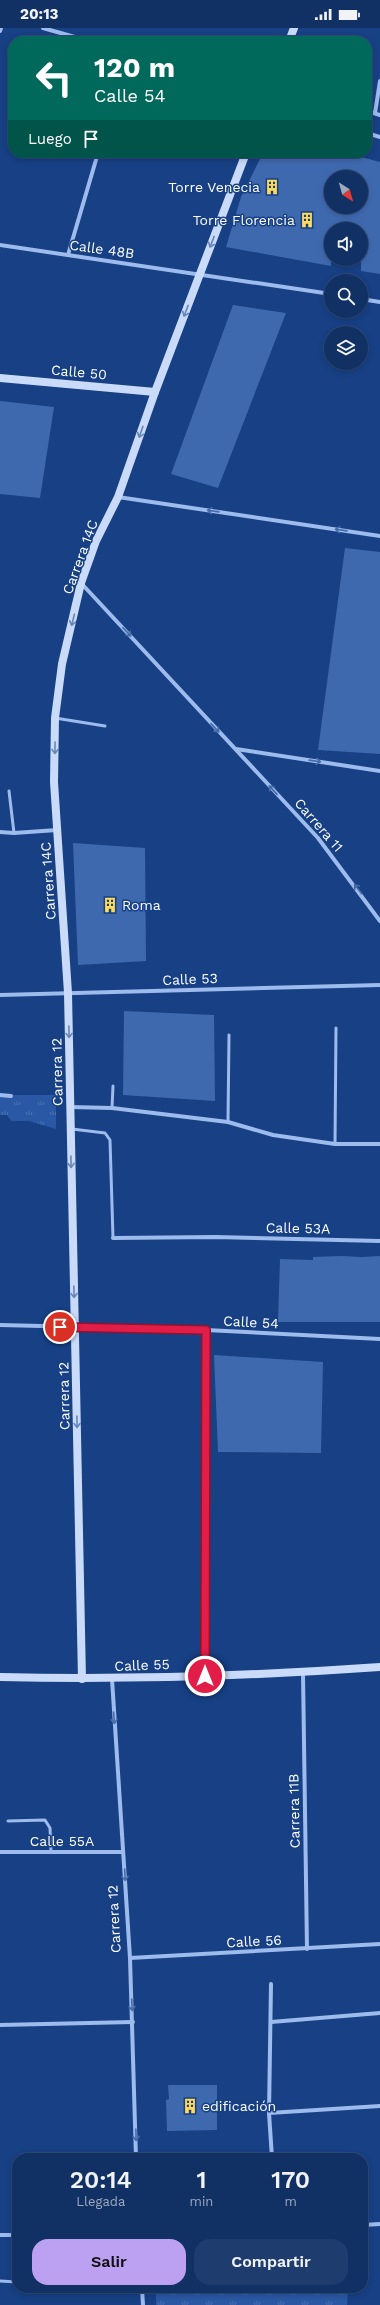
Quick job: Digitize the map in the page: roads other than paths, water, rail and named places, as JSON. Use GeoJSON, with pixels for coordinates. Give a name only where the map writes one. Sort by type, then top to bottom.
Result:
{"type":"FeatureCollection","features":[{"type":"Feature","properties":{"kind":"street"},"geometry":{"type":"LineString","coordinates":[[43,28],[71,36]]}},
{"type":"Feature","properties":{"kind":"street"},"geometry":{"type":"LineString","coordinates":[[375,113],[380,81]]}},
{"type":"Feature","properties":{"kind":"street"},"geometry":{"type":"LineString","coordinates":[[372,112],[380,115]]}},
{"type":"Feature","properties":{"kind":"street"},"geometry":{"type":"LineString","coordinates":[[68,255],[97,158]]}},
{"type":"Feature","properties":{"kind":"street","name":"Carrera 14C"},"geometry":{"type":"LineString","coordinates":[[68,993],[54,782],[55,718],[62,664],[81,583],[96,542],[118,497],[155,392],[244,158]]}},
{"type":"Feature","properties":{"kind":"street","name":"Calle 48B"},"geometry":{"type":"LineString","coordinates":[[0,245],[324,293]]}},
{"type":"Feature","properties":{"kind":"street"},"geometry":{"type":"LineString","coordinates":[[368,300],[380,302]]}},
{"type":"Feature","properties":{"kind":"street","name":"Calle 50"},"geometry":{"type":"LineString","coordinates":[[0,378],[155,392]]}},
{"type":"Feature","properties":{"kind":"street"},"geometry":{"type":"LineString","coordinates":[[118,497],[380,536]]}},
{"type":"Feature","properties":{"kind":"street","name":"Carrera 11"},"geometry":{"type":"LineString","coordinates":[[81,583],[318,838],[380,921]]}},
{"type":"Feature","properties":{"kind":"street"},"geometry":{"type":"LineString","coordinates":[[235,749],[380,771]]}},
{"type":"Feature","properties":{"kind":"street"},"geometry":{"type":"LineString","coordinates":[[0,832],[14,833],[57,830]]}},
{"type":"Feature","properties":{"kind":"street","name":"Calle 53"},"geometry":{"type":"LineString","coordinates":[[0,995],[380,985]]}},
{"type":"Feature","properties":{"kind":"street","name":"Carrera 12"},"geometry":{"type":"LineString","coordinates":[[68,993],[82,1679]]}},
{"type":"Feature","properties":{"kind":"street"},"geometry":{"type":"LineString","coordinates":[[0,1095],[11,1096]]}},
{"type":"Feature","properties":{"kind":"street"},"geometry":{"type":"LineString","coordinates":[[70,1107],[112,1108],[228,1122],[274,1135],[335,1144],[380,1144]]}},
{"type":"Feature","properties":{"kind":"street","name":"Calle 53A"},"geometry":{"type":"LineString","coordinates":[[112,1238],[215,1237],[380,1241]]}},
{"type":"Feature","properties":{"kind":"street","name":"Calle 54"},"geometry":{"type":"LineString","coordinates":[[0,1325],[206,1330],[380,1339]]}},
{"type":"Feature","properties":{"kind":"street"},"geometry":{"type":"LineString","coordinates":[[205,1676],[206,1330]]}},
{"type":"Feature","properties":{"kind":"street","name":"Calle 55"},"geometry":{"type":"LineString","coordinates":[[0,1677],[112,1679],[303,1673],[380,1667]]}},
{"type":"Feature","properties":{"kind":"street","name":"Carrera 11B"},"geometry":{"type":"LineString","coordinates":[[303,1673],[307,1949]]}},
{"type":"Feature","properties":{"kind":"street","name":"Carrera 12"},"geometry":{"type":"LineString","coordinates":[[112,1679],[130,1958],[136,2153]]}},
{"type":"Feature","properties":{"kind":"street","name":"Calle 55A"},"geometry":{"type":"LineString","coordinates":[[0,1852],[123,1852]]}},
{"type":"Feature","properties":{"kind":"street","name":"Calle 56"},"geometry":{"type":"LineString","coordinates":[[130,1958],[380,1944]]}},
{"type":"Feature","properties":{"kind":"street"},"geometry":{"type":"LineString","coordinates":[[271,1984],[269,2113],[272,2153]]}},
{"type":"Feature","properties":{"kind":"street"},"geometry":{"type":"LineString","coordinates":[[271,2022],[380,2013]]}},
{"type":"Feature","properties":{"kind":"street"},"geometry":{"type":"LineString","coordinates":[[0,2025],[133,2022]]}},
{"type":"Feature","properties":{"kind":"street"},"geometry":{"type":"LineString","coordinates":[[269,2113],[380,2106]]}},
{"type":"Feature","properties":{"kind":"street"},"geometry":{"type":"LineString","coordinates":[[368,2225],[380,2224]]}},
{"type":"Feature","properties":{"kind":"street"},"geometry":{"type":"LineString","coordinates":[[0,2235],[12,2235]]}},
{"type":"Feature","properties":{"kind":"street"},"geometry":{"type":"LineString","coordinates":[[142,2293],[143,2305]]}},
{"type":"Feature","properties":{"kind":"lane"},"geometry":{"type":"LineString","coordinates":[[55,718],[105,726]]}},
{"type":"Feature","properties":{"kind":"lane"},"geometry":{"type":"LineString","coordinates":[[9,791],[14,833]]}},
{"type":"Feature","properties":{"kind":"lane"},"geometry":{"type":"LineString","coordinates":[[335,1144],[336,1028]]}},
{"type":"Feature","properties":{"kind":"lane"},"geometry":{"type":"LineString","coordinates":[[228,1122],[229,1035]]}},
{"type":"Feature","properties":{"kind":"lane"},"geometry":{"type":"LineString","coordinates":[[112,1108],[113,1086]]}},
{"type":"Feature","properties":{"kind":"lane"},"geometry":{"type":"LineString","coordinates":[[71,1129],[105,1133],[110,1140],[112,1238]]}},
{"type":"Feature","properties":{"kind":"lane"},"geometry":{"type":"LineString","coordinates":[[8,1821],[45,1820],[50,1828],[51,1852]]}},
{"type":"Feature","properties":{"kind":"lane"},"geometry":{"type":"LineString","coordinates":[[0,2281],[12,2282]]}},
{"type":"Feature","properties":{"kind":"place","name":"Torre Venecia"},"geometry":{"type":"Point","coordinates":[272,187]}},
{"type":"Feature","properties":{"kind":"place","name":"Torre Florencia"},"geometry":{"type":"Point","coordinates":[307,220]}},
{"type":"Feature","properties":{"kind":"place","name":"Roma"},"geometry":{"type":"Point","coordinates":[110,905]}},
{"type":"Feature","properties":{"kind":"place","name":"edificación"},"geometry":{"type":"Point","coordinates":[190,2106]}}]}
